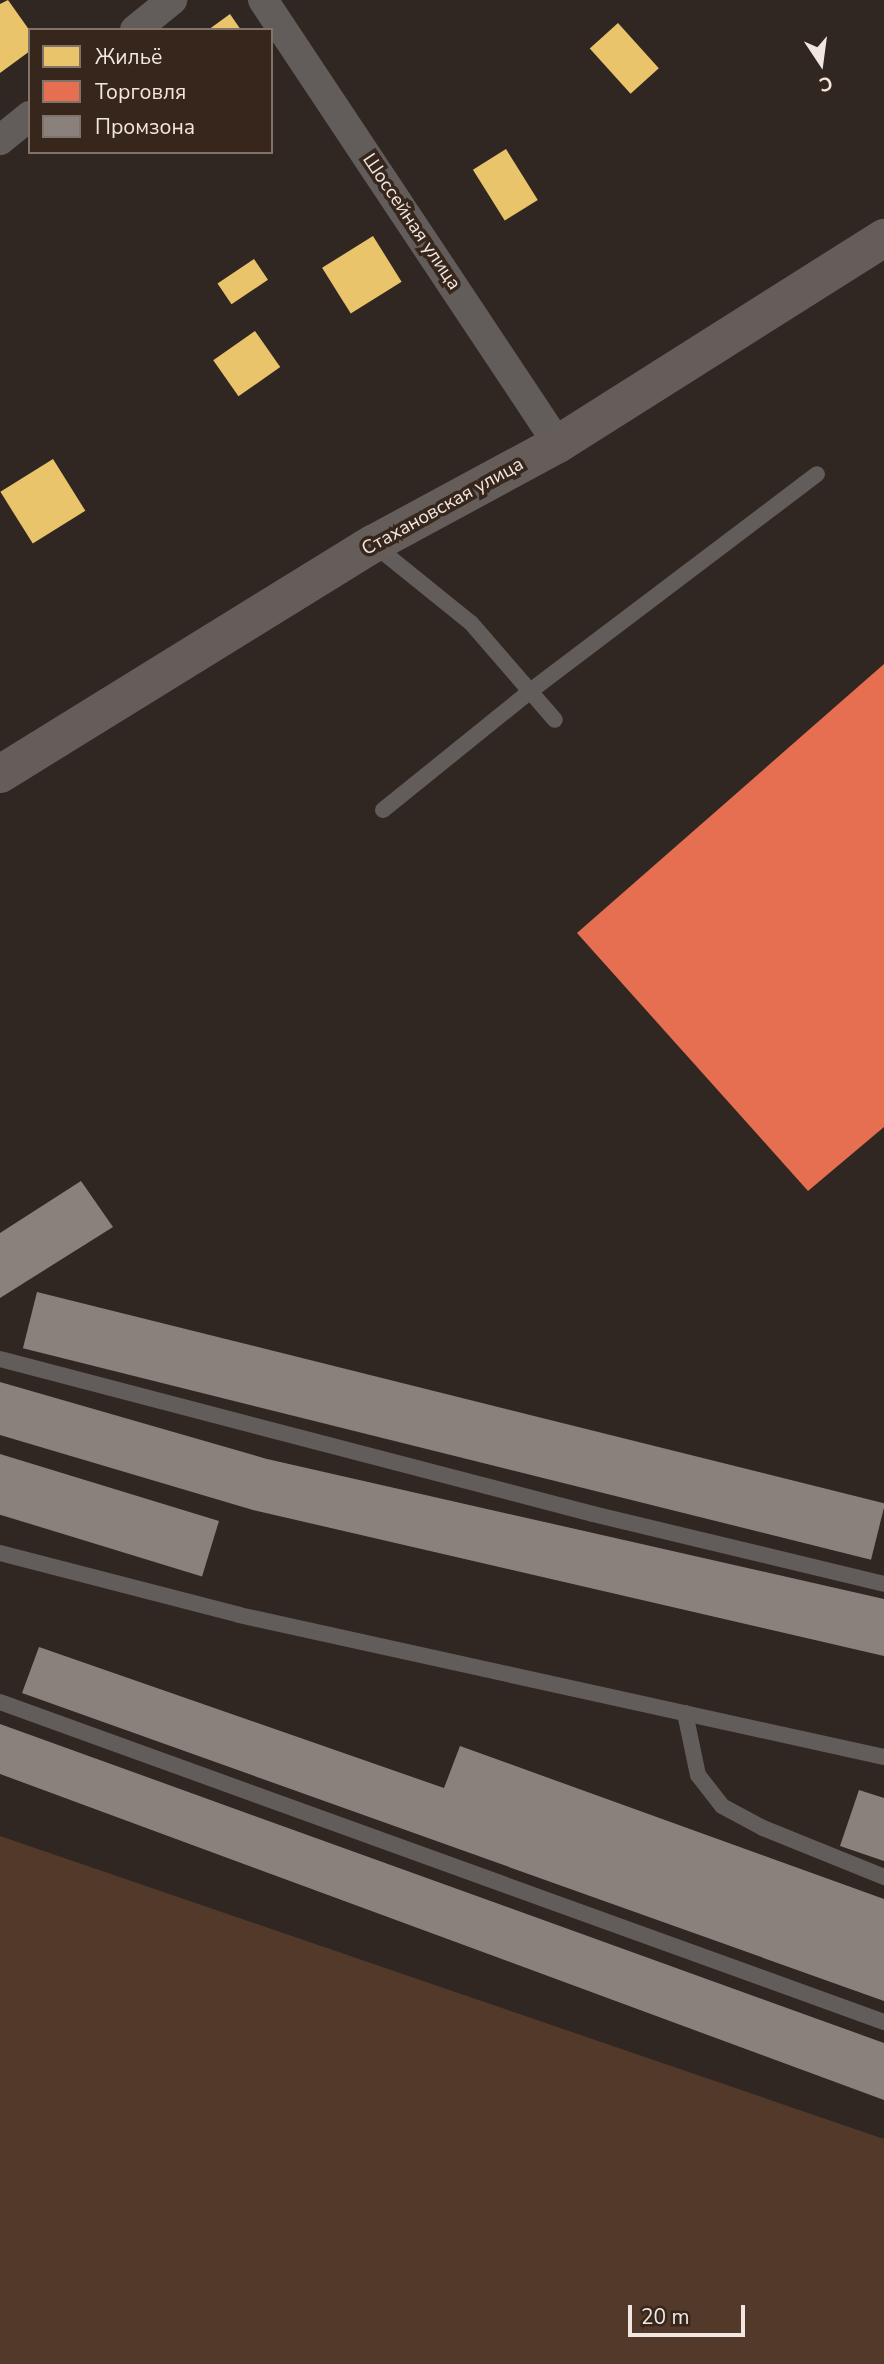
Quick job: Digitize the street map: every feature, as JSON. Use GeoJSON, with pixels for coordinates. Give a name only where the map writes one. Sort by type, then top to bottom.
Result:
{"type":"FeatureCollection","features":[{"type":"Feature","properties":{"kind":"main road","name":"Стахановская улица"},"geometry":{"type":"LineString","coordinates":[[0,774],[373,544],[558,444],[884,238]]}},
{"type":"Feature","properties":{"kind":"street"},"geometry":{"type":"LineString","coordinates":[[137,28],[172,0]]}},
{"type":"Feature","properties":{"kind":"street","name":"Шоссейная улица"},"geometry":{"type":"LineString","coordinates":[[263,0],[558,444]]}},
{"type":"Feature","properties":{"kind":"street"},"geometry":{"type":"LineString","coordinates":[[0,141],[28,118]]}},
{"type":"Feature","properties":{"kind":"lane"},"geometry":{"type":"LineString","coordinates":[[383,810],[529,692],[817,474]]}},
{"type":"Feature","properties":{"kind":"lane"},"geometry":{"type":"LineString","coordinates":[[373,544],[471,623],[555,720]]}},
{"type":"Feature","properties":{"kind":"lane"},"geometry":{"type":"LineString","coordinates":[[0,1359],[593,1514],[884,1584]]}},
{"type":"Feature","properties":{"kind":"lane"},"geometry":{"type":"LineString","coordinates":[[0,1553],[239,1615],[884,1757]]}},
{"type":"Feature","properties":{"kind":"lane"},"geometry":{"type":"LineString","coordinates":[[0,1702],[884,2022]]}},
{"type":"Feature","properties":{"kind":"lane"},"geometry":{"type":"LineString","coordinates":[[685,1713],[698,1774],[722,1806],[763,1828],[884,1877]]}},
{"type":"Feature","properties":{"kind":"shaded area"},"geometry":{"type":"Polygon","coordinates":[[[0,1836],[884,2139],[884,2364],[0,2364],[0,1836]]]}},
{"type":"Feature","properties":{"kind":"building: Жильё"},"geometry":{"type":"Polygon","coordinates":[[[8,0],[28,28],[28,52],[0,73],[0,4],[8,0]]]}},
{"type":"Feature","properties":{"kind":"building: Жильё"},"geometry":{"type":"Polygon","coordinates":[[[230,14],[240,28],[211,28],[230,14]]]}},
{"type":"Feature","properties":{"kind":"building: Жильё"},"geometry":{"type":"Polygon","coordinates":[[[618,23],[659,68],[631,94],[590,48],[618,23]]]}},
{"type":"Feature","properties":{"kind":"building: Жильё"},"geometry":{"type":"Polygon","coordinates":[[[506,149],[538,200],[505,221],[473,170],[506,149]]]}},
{"type":"Feature","properties":{"kind":"building: Жильё"},"geometry":{"type":"Polygon","coordinates":[[[373,236],[402,282],[351,314],[322,268],[373,236]]]}},
{"type":"Feature","properties":{"kind":"building: Жильё"},"geometry":{"type":"Polygon","coordinates":[[[254,259],[268,280],[232,304],[218,284],[254,259]]]}},
{"type":"Feature","properties":{"kind":"building: Жильё"},"geometry":{"type":"Polygon","coordinates":[[[255,331],[280,367],[238,396],[213,360],[255,331]]]}},
{"type":"Feature","properties":{"kind":"building: Жильё"},"geometry":{"type":"Polygon","coordinates":[[[53,459],[85,511],[33,544],[0,492],[53,459]]]}},
{"type":"Feature","properties":{"kind":"building: Торговля"},"geometry":{"type":"Polygon","coordinates":[[[884,664],[884,1127],[808,1191],[577,933],[884,664]]]}},
{"type":"Feature","properties":{"kind":"building: Промзона"},"geometry":{"type":"Polygon","coordinates":[[[81,1181],[113,1227],[0,1298],[0,1233],[81,1181]]]}},
{"type":"Feature","properties":{"kind":"building: Промзона"},"geometry":{"type":"Polygon","coordinates":[[[37,1292],[884,1503],[871,1560],[23,1348],[37,1292]]]}},
{"type":"Feature","properties":{"kind":"building: Промзона"},"geometry":{"type":"Polygon","coordinates":[[[0,1382],[267,1459],[884,1599],[884,1656],[253,1510],[0,1435],[0,1382]]]}},
{"type":"Feature","properties":{"kind":"building: Промзона"},"geometry":{"type":"Polygon","coordinates":[[[0,1454],[219,1521],[202,1576],[0,1515],[0,1454]]]}},
{"type":"Feature","properties":{"kind":"building: Промзона"},"geometry":{"type":"Polygon","coordinates":[[[39,1647],[444,1788],[460,1746],[884,1899],[884,2001],[22,1693],[39,1647]]]}},
{"type":"Feature","properties":{"kind":"building: Промзона"},"geometry":{"type":"Polygon","coordinates":[[[0,1724],[884,2043],[884,2100],[0,1774],[0,1724]]]}},
{"type":"Feature","properties":{"kind":"building: Промзона"},"geometry":{"type":"Polygon","coordinates":[[[859,1790],[884,1798],[884,1861],[840,1846],[859,1790]]]}}]}
